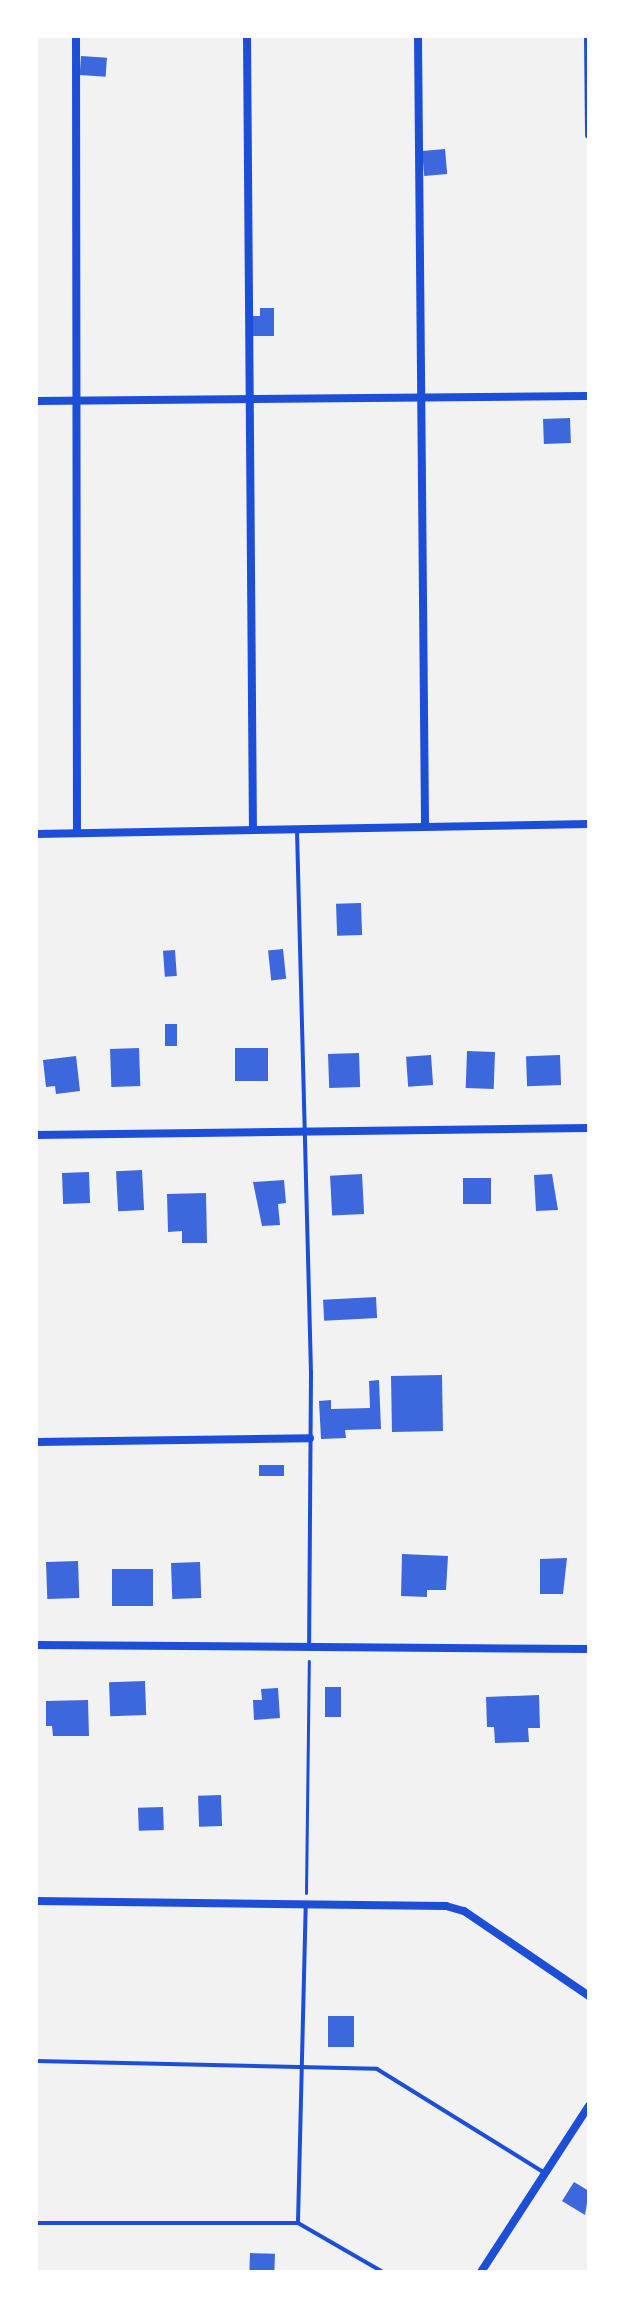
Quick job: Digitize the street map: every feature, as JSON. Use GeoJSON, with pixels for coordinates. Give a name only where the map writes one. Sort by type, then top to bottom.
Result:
{"type":"FeatureCollection","features":[{"type":"Feature","properties":{"kind":"street"},"geometry":{"type":"LineString","coordinates":[[76,36],[77,833]]}},
{"type":"Feature","properties":{"kind":"street"},"geometry":{"type":"LineString","coordinates":[[247,36],[253,830]]}},
{"type":"Feature","properties":{"kind":"street"},"geometry":{"type":"LineString","coordinates":[[418,36],[425,826]]}},
{"type":"Feature","properties":{"kind":"street"},"geometry":{"type":"LineString","coordinates":[[588,36],[589,135]]}},
{"type":"Feature","properties":{"kind":"street"},"geometry":{"type":"LineString","coordinates":[[36,401],[589,396]]}},
{"type":"Feature","properties":{"kind":"street"},"geometry":{"type":"LineString","coordinates":[[36,834],[589,824]]}},
{"type":"Feature","properties":{"kind":"street"},"geometry":{"type":"LineString","coordinates":[[36,1135],[589,1128]]}},
{"type":"Feature","properties":{"kind":"street"},"geometry":{"type":"LineString","coordinates":[[36,1442],[310,1438]]}},
{"type":"Feature","properties":{"kind":"street"},"geometry":{"type":"LineString","coordinates":[[36,1645],[589,1649]]}},
{"type":"Feature","properties":{"kind":"street"},"geometry":{"type":"LineString","coordinates":[[36,1901],[446,1906],[464,1911],[589,1996]]}},
{"type":"Feature","properties":{"kind":"street"},"geometry":{"type":"LineString","coordinates":[[481,2272],[589,2106]]}},
{"type":"Feature","properties":{"kind":"lane"},"geometry":{"type":"LineString","coordinates":[[297,829],[310,1438],[309,1646]]}},
{"type":"Feature","properties":{"kind":"lane"},"geometry":{"type":"LineString","coordinates":[[298,2223],[306,1905]]}},
{"type":"Feature","properties":{"kind":"lane"},"geometry":{"type":"LineString","coordinates":[[36,2061],[377,2069],[545,2173]]}},
{"type":"Feature","properties":{"kind":"lane"},"geometry":{"type":"LineString","coordinates":[[36,2223],[298,2223],[383,2272]]}},
{"type":"Feature","properties":{"kind":"path"},"geometry":{"type":"LineString","coordinates":[[306,1905],[309,1646]]}},
{"type":"Feature","properties":{"kind":"building"},"geometry":{"type":"Polygon","coordinates":[[[81,56],[107,58],[106,77],[80,75],[81,56]]]}},
{"type":"Feature","properties":{"kind":"building"},"geometry":{"type":"Polygon","coordinates":[[[445,149],[447,174],[424,176],[422,151],[445,149]]]}},
{"type":"Feature","properties":{"kind":"building"},"geometry":{"type":"Polygon","coordinates":[[[260,308],[274,308],[274,336],[253,336],[253,316],[260,316],[260,308]]]}},
{"type":"Feature","properties":{"kind":"building"},"geometry":{"type":"Polygon","coordinates":[[[570,418],[571,443],[544,444],[543,419],[570,418]]]}},
{"type":"Feature","properties":{"kind":"building"},"geometry":{"type":"Polygon","coordinates":[[[361,903],[362,935],[337,936],[336,904],[361,903]]]}},
{"type":"Feature","properties":{"kind":"building"},"geometry":{"type":"Polygon","coordinates":[[[283,949],[286,979],[271,980],[268,951],[283,949]]]}},
{"type":"Feature","properties":{"kind":"building"},"geometry":{"type":"Polygon","coordinates":[[[175,950],[177,976],[165,977],[163,951],[175,950]]]}},
{"type":"Feature","properties":{"kind":"building"},"geometry":{"type":"Polygon","coordinates":[[[165,1024],[177,1024],[177,1046],[165,1046],[165,1024]]]}},
{"type":"Feature","properties":{"kind":"building"},"geometry":{"type":"Polygon","coordinates":[[[139,1048],[140,1086],[111,1087],[110,1049],[139,1048]]]}},
{"type":"Feature","properties":{"kind":"building"},"geometry":{"type":"Polygon","coordinates":[[[235,1048],[268,1048],[268,1081],[235,1081],[235,1048]]]}},
{"type":"Feature","properties":{"kind":"building"},"geometry":{"type":"Polygon","coordinates":[[[467,1051],[495,1052],[494,1089],[466,1088],[467,1051]]]}},
{"type":"Feature","properties":{"kind":"building"},"geometry":{"type":"Polygon","coordinates":[[[359,1053],[360,1087],[329,1088],[328,1054],[359,1053]]]}},
{"type":"Feature","properties":{"kind":"building"},"geometry":{"type":"Polygon","coordinates":[[[431,1055],[433,1085],[408,1087],[406,1057],[431,1055]]]}},
{"type":"Feature","properties":{"kind":"building"},"geometry":{"type":"Polygon","coordinates":[[[560,1055],[561,1085],[527,1086],[526,1056],[560,1055]]]}},
{"type":"Feature","properties":{"kind":"building"},"geometry":{"type":"Polygon","coordinates":[[[76,1056],[80,1091],[56,1094],[55,1086],[46,1087],[43,1060],[76,1056]]]}},
{"type":"Feature","properties":{"kind":"building"},"geometry":{"type":"Polygon","coordinates":[[[142,1170],[144,1210],[118,1211],[116,1171],[142,1170]]]}},
{"type":"Feature","properties":{"kind":"building"},"geometry":{"type":"Polygon","coordinates":[[[89,1172],[90,1203],[63,1204],[62,1173],[89,1172]]]}},
{"type":"Feature","properties":{"kind":"building"},"geometry":{"type":"Polygon","coordinates":[[[362,1174],[364,1214],[332,1216],[330,1176],[362,1174]]]}},
{"type":"Feature","properties":{"kind":"building"},"geometry":{"type":"Polygon","coordinates":[[[552,1174],[558,1210],[536,1211],[534,1175],[552,1174]]]}},
{"type":"Feature","properties":{"kind":"building"},"geometry":{"type":"Polygon","coordinates":[[[463,1178],[491,1178],[491,1204],[463,1204],[463,1178]]]}},
{"type":"Feature","properties":{"kind":"building"},"geometry":{"type":"Polygon","coordinates":[[[284,1180],[286,1203],[278,1204],[280,1225],[262,1226],[253,1182],[284,1180]]]}},
{"type":"Feature","properties":{"kind":"building"},"geometry":{"type":"Polygon","coordinates":[[[206,1193],[207,1243],[182,1243],[182,1231],[168,1232],[167,1194],[206,1193]]]}},
{"type":"Feature","properties":{"kind":"building"},"geometry":{"type":"Polygon","coordinates":[[[376,1297],[377,1318],[324,1321],[323,1300],[376,1297]]]}},
{"type":"Feature","properties":{"kind":"building"},"geometry":{"type":"Polygon","coordinates":[[[442,1375],[443,1431],[392,1432],[391,1376],[442,1375]]]}},
{"type":"Feature","properties":{"kind":"building"},"geometry":{"type":"Polygon","coordinates":[[[379,1380],[381,1429],[345,1430],[346,1438],[321,1439],[319,1401],[331,1400],[331,1409],[370,1408],[369,1381],[379,1380]]]}},
{"type":"Feature","properties":{"kind":"building"},"geometry":{"type":"Polygon","coordinates":[[[259,1465],[284,1465],[284,1476],[259,1476],[259,1465]]]}},
{"type":"Feature","properties":{"kind":"building"},"geometry":{"type":"Polygon","coordinates":[[[402,1554],[448,1556],[446,1590],[427,1590],[427,1597],[401,1596],[402,1554]]]}},
{"type":"Feature","properties":{"kind":"building"},"geometry":{"type":"Polygon","coordinates":[[[567,1558],[563,1594],[540,1594],[540,1559],[567,1558]]]}},
{"type":"Feature","properties":{"kind":"building"},"geometry":{"type":"Polygon","coordinates":[[[78,1561],[79,1598],[47,1599],[46,1562],[78,1561]]]}},
{"type":"Feature","properties":{"kind":"building"},"geometry":{"type":"Polygon","coordinates":[[[200,1562],[201,1598],[172,1599],[171,1563],[200,1562]]]}},
{"type":"Feature","properties":{"kind":"building"},"geometry":{"type":"Polygon","coordinates":[[[112,1569],[153,1569],[153,1606],[112,1606],[112,1569]]]}},
{"type":"Feature","properties":{"kind":"building"},"geometry":{"type":"Polygon","coordinates":[[[145,1681],[146,1715],[110,1716],[109,1682],[145,1681]]]}},
{"type":"Feature","properties":{"kind":"building"},"geometry":{"type":"Polygon","coordinates":[[[325,1687],[341,1687],[341,1717],[325,1717],[325,1687]]]}},
{"type":"Feature","properties":{"kind":"building"},"geometry":{"type":"Polygon","coordinates":[[[278,1688],[280,1718],[254,1720],[253,1700],[262,1700],[261,1689],[278,1688]]]}},
{"type":"Feature","properties":{"kind":"building"},"geometry":{"type":"Polygon","coordinates":[[[539,1695],[540,1728],[528,1728],[529,1742],[495,1743],[494,1727],[487,1727],[486,1697],[539,1695]]]}},
{"type":"Feature","properties":{"kind":"building"},"geometry":{"type":"Polygon","coordinates":[[[88,1700],[89,1736],[53,1736],[52,1726],[46,1726],[46,1701],[88,1700]]]}},
{"type":"Feature","properties":{"kind":"building"},"geometry":{"type":"Polygon","coordinates":[[[221,1795],[222,1826],[199,1827],[198,1796],[221,1795]]]}},
{"type":"Feature","properties":{"kind":"building"},"geometry":{"type":"Polygon","coordinates":[[[163,1807],[164,1830],[139,1831],[138,1808],[163,1807]]]}},
{"type":"Feature","properties":{"kind":"building"},"geometry":{"type":"Polygon","coordinates":[[[328,2016],[354,2016],[354,2047],[328,2047],[328,2016]]]}},
{"type":"Feature","properties":{"kind":"building"},"geometry":{"type":"Polygon","coordinates":[[[574,2182],[589,2191],[585,2215],[562,2201],[574,2182]]]}},
{"type":"Feature","properties":{"kind":"building"},"geometry":{"type":"Polygon","coordinates":[[[250,2253],[275,2254],[274,2272],[249,2272],[250,2253]]]}}]}
